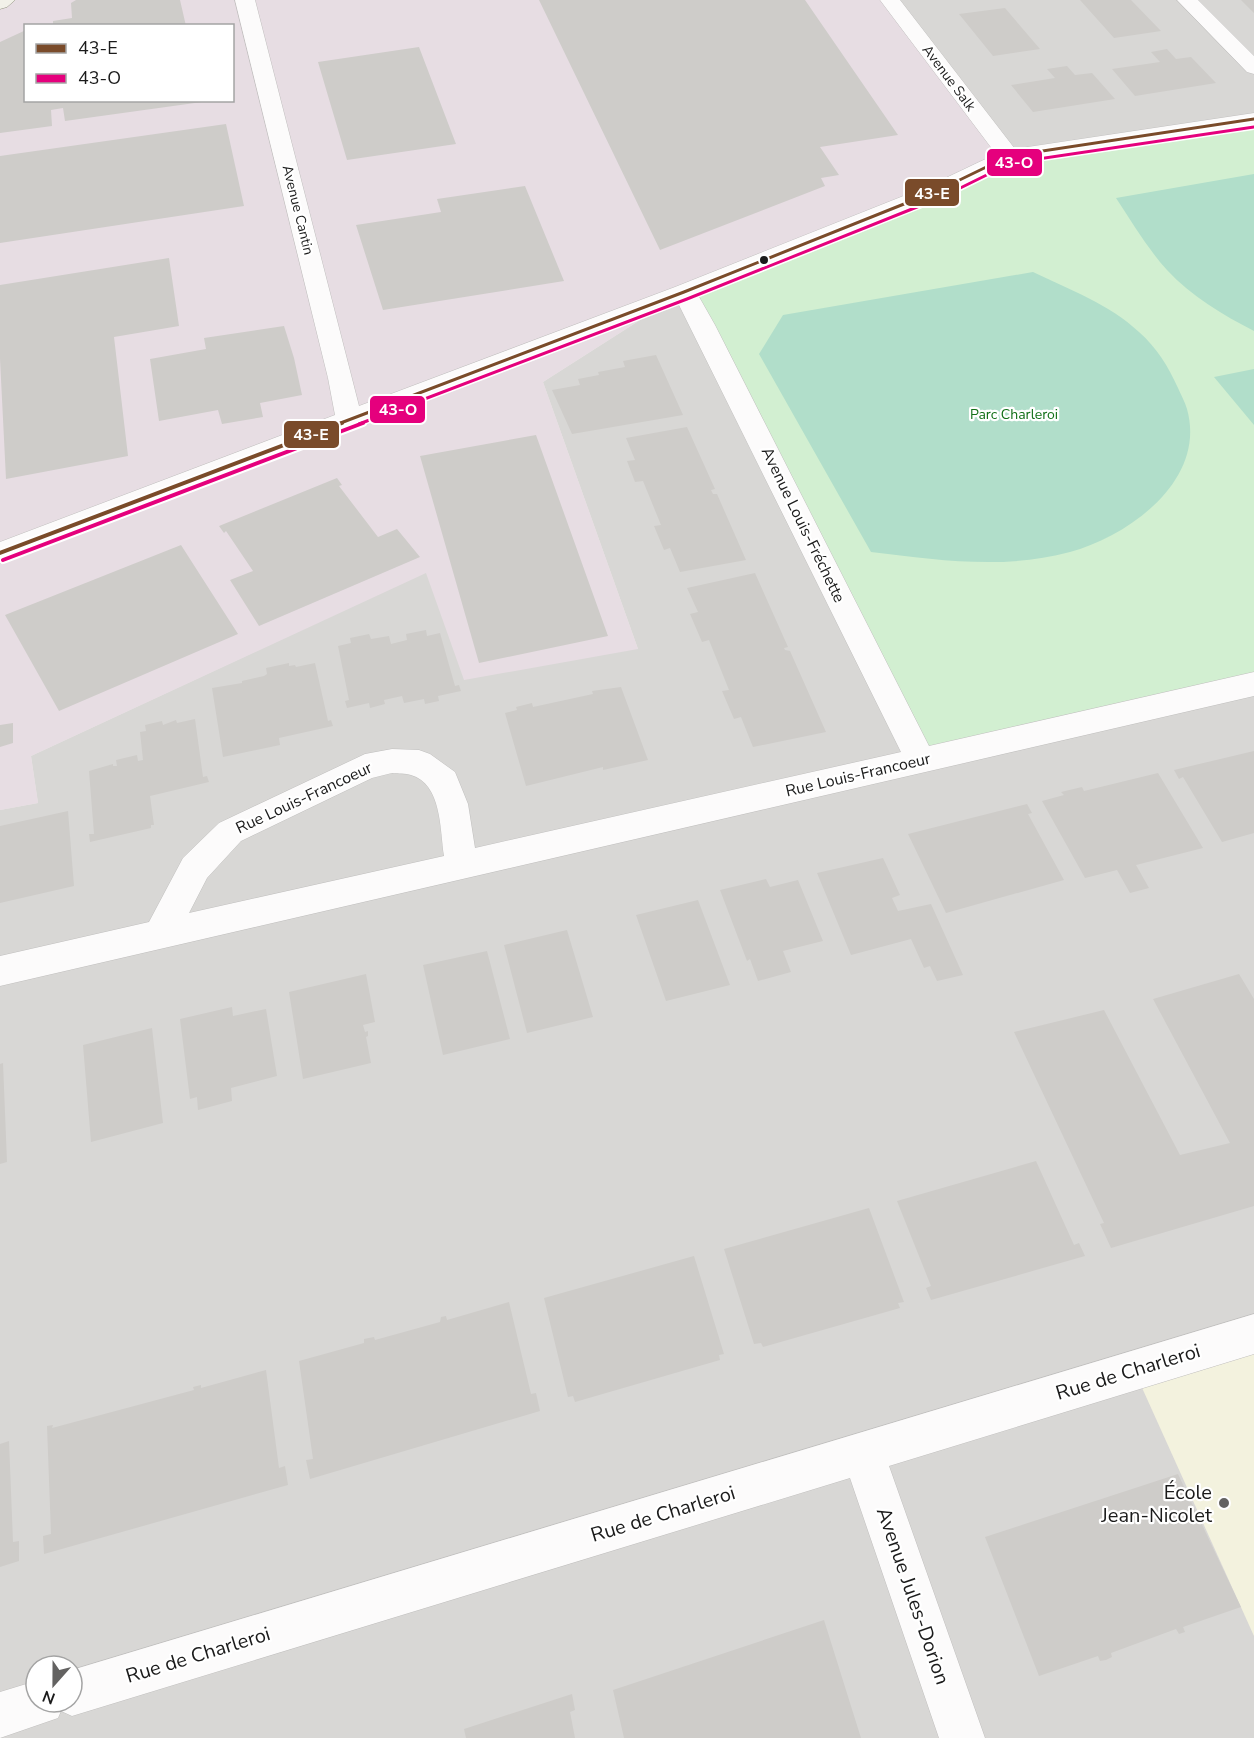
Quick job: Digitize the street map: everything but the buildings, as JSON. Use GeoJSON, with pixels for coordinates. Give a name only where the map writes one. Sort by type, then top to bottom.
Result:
{"type":"FeatureCollection","features":[{"type":"Feature","properties":{"kind":"street"},"geometry":{"type":"LineString","coordinates":[[0,3],[5,0]]}},
{"type":"Feature","properties":{"kind":"street","name":"Avenue Cantin"},"geometry":{"type":"LineString","coordinates":[[245,0],[341,378],[349,421]]}},
{"type":"Feature","properties":{"kind":"street","name":"Avenue Salk"},"geometry":{"type":"LineString","coordinates":[[890,0],[1009,156]]}},
{"type":"Feature","properties":{"kind":"street"},"geometry":{"type":"LineString","coordinates":[[1187,0],[1254,68]]}},
{"type":"Feature","properties":{"kind":"street"},"geometry":{"type":"LineString","coordinates":[[0,553],[684,292],[939,190],[1009,156],[1254,119]]}},
{"type":"Feature","properties":{"kind":"street","name":"Avenue Louis-Fréchette"},"geometry":{"type":"LineString","coordinates":[[684,292],[703,325],[920,760]]}},
{"type":"Feature","properties":{"kind":"street","name":"Rue Louis-Francoeur"},"geometry":{"type":"LineString","coordinates":[[0,971],[1254,684]]}},
{"type":"Feature","properties":{"kind":"street","name":"Rue Louis-Francoeur"},"geometry":{"type":"LineString","coordinates":[[160,935],[195,868],[230,831],[365,767],[392,761],[419,763],[444,781],[452,804],[462,867]]}},
{"type":"Feature","properties":{"kind":"street","name":"Rue de Charleroi"},"geometry":{"type":"LineString","coordinates":[[84,1689],[1254,1334]]}},
{"type":"Feature","properties":{"kind":"street","name":"Avenue Jules-Dorion"},"geometry":{"type":"LineString","coordinates":[[863,1453],[962,1738]]}},
{"type":"Feature","properties":{"kind":"street"},"geometry":{"type":"LineString","coordinates":[[0,1715],[24,1708]]}},
{"type":"Feature","properties":{"kind":"shaded area"},"geometry":{"type":"Polygon","coordinates":[[[0,0],[899,0],[1009,156],[684,292],[543,382],[638,649],[464,680],[426,573],[31,756],[38,803],[0,810],[0,0]]]}},
{"type":"Feature","properties":{"kind":"shaded area"},"geometry":{"type":"Polygon","coordinates":[[[899,0],[1254,0],[1254,119],[1009,156],[899,0]]]}},
{"type":"Feature","properties":{"kind":"shaded area"},"geometry":{"type":"Polygon","coordinates":[[[684,292],[1254,684],[1254,1738],[0,1738],[0,810],[38,803],[31,756],[426,572],[638,649],[543,382],[684,292]]]}},
{"type":"Feature","properties":{"kind":"shaded area","name":"École Jean-Nicolet"},"geometry":{"type":"Polygon","coordinates":[[[1254,1334],[1254,1636],[1134,1370],[1254,1334]]]}},
{"type":"Feature","properties":{"kind":"green space","name":"Parc Charleroi"},"geometry":{"type":"Polygon","coordinates":[[[1254,118],[1254,684],[920,760],[684,292],[1009,156],[1254,118]]]}},
{"type":"Feature","properties":{"kind":"green space"},"geometry":{"type":"Polygon","coordinates":[[[1254,174],[1254,331],[1208,304],[1176,279],[1153,253],[1116,198],[1254,174]]]}},
{"type":"Feature","properties":{"kind":"green space"},"geometry":{"type":"Polygon","coordinates":[[[1033,272],[1115,313],[1145,338],[1162,358],[1186,406],[1190,435],[1185,459],[1174,481],[1158,501],[1138,518],[1116,533],[1070,552],[1020,561],[971,562],[871,552],[759,354],[783,315],[1033,272]]]}},
{"type":"Feature","properties":{"kind":"green space"},"geometry":{"type":"Polygon","coordinates":[[[1254,369],[1254,425],[1214,377],[1254,369]]]}},
{"type":"Feature","properties":{"kind":"transit line","name":"43-E"},"geometry":{"type":"LineString","coordinates":[[0,553],[684,292],[939,190],[1009,156],[1254,119]]}},
{"type":"Feature","properties":{"kind":"transit line","name":"43-O"},"geometry":{"type":"LineString","coordinates":[[3,560],[687,299],[942,197],[1011,163],[1254,127]]}},
{"type":"Feature","properties":{"kind":"place","name":"École Jean-Nicolet"},"geometry":{"type":"Point","coordinates":[1224,1503]}}]}
